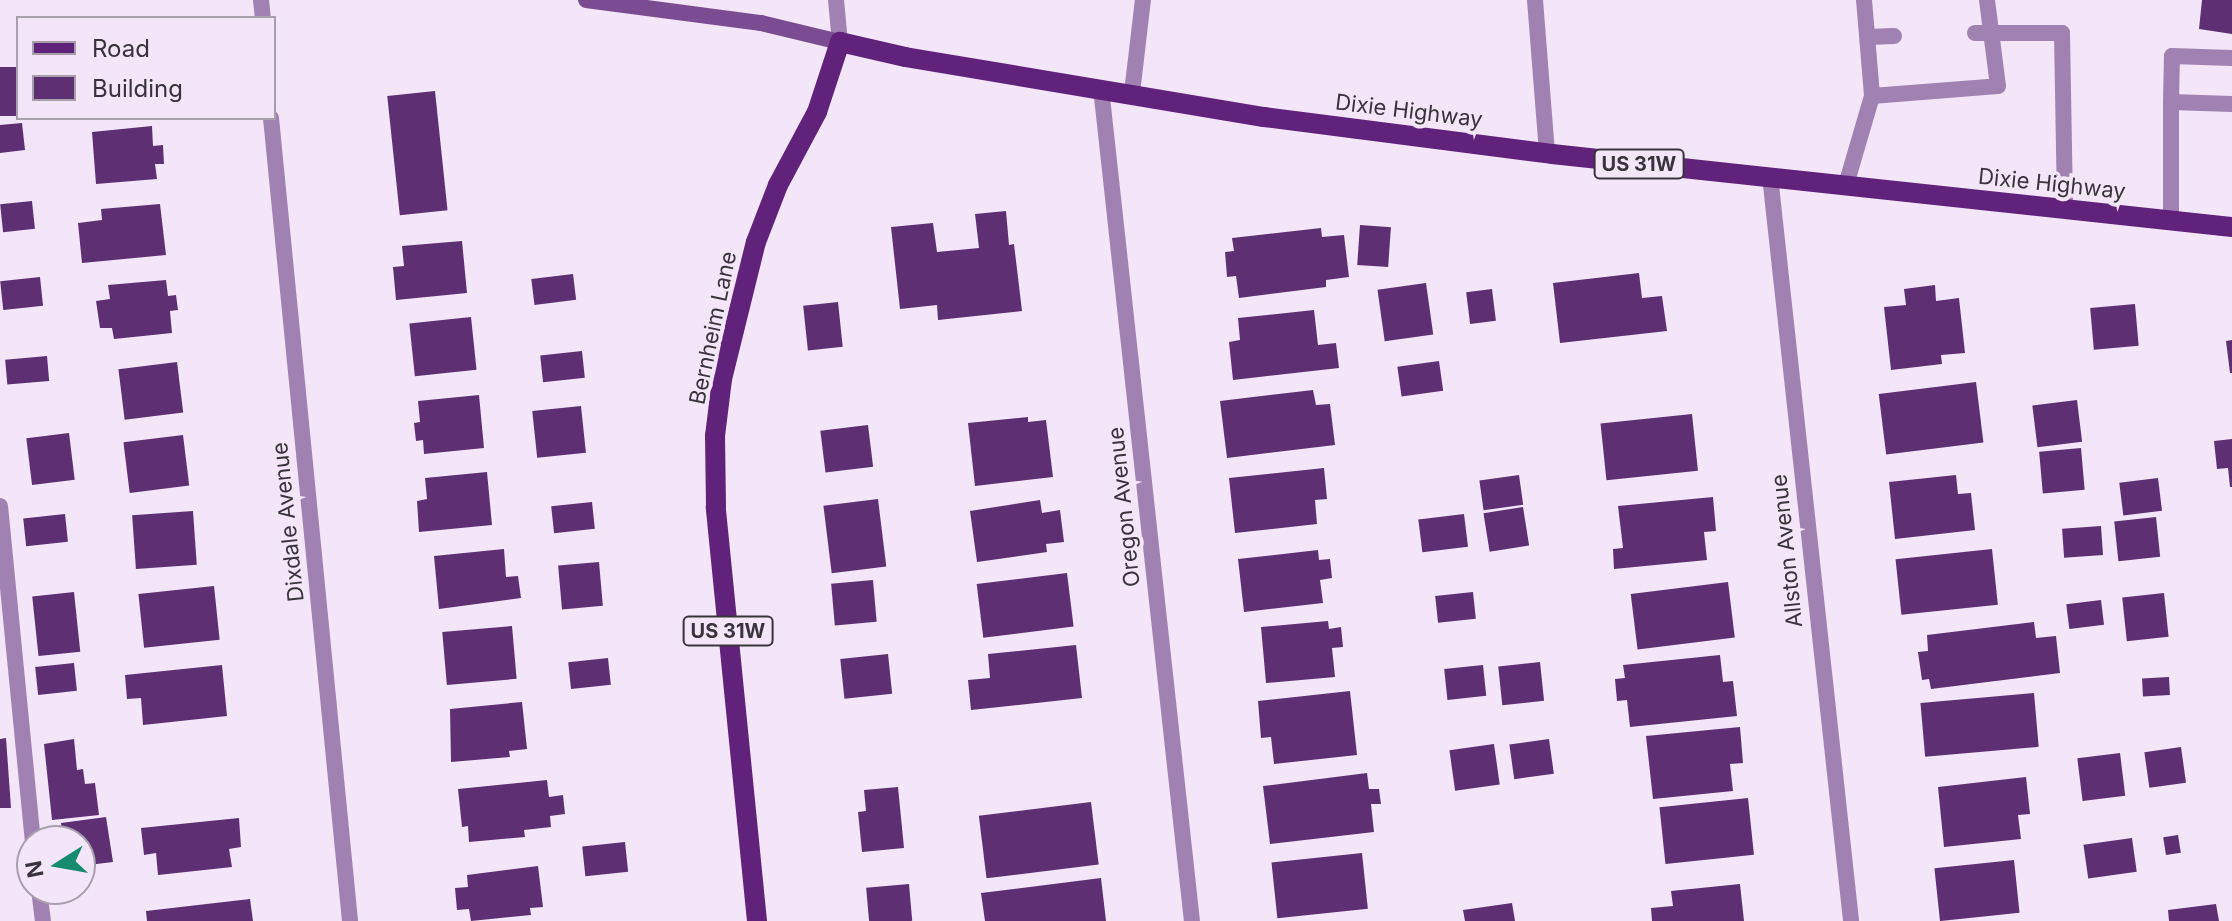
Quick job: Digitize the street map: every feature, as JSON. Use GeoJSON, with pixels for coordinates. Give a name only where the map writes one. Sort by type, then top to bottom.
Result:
{"type":"FeatureCollection","features":[{"type":"Feature","properties":{"kind":"main road","name":"Dixie Highway"},"geometry":{"type":"LineString","coordinates":[[840,42],[905,57],[1264,117],[1547,153],[2232,227]]}},
{"type":"Feature","properties":{"kind":"main road","name":"Bernheim Lane"},"geometry":{"type":"LineString","coordinates":[[757,921],[716,507],[715,436],[722,379],[756,242],[778,185],[817,112],[840,42]]}},
{"type":"Feature","properties":{"kind":"street","name":"Dixie Highway"},"geometry":{"type":"LineString","coordinates":[[586,0],[761,23],[840,42]]}},
{"type":"Feature","properties":{"kind":"street","name":"Bernheim Lane"},"geometry":{"type":"LineString","coordinates":[[836,0],[840,42]]}},
{"type":"Feature","properties":{"kind":"street"},"geometry":{"type":"LineString","coordinates":[[1132,93],[1143,0]]}},
{"type":"Feature","properties":{"kind":"street"},"geometry":{"type":"LineString","coordinates":[[1535,0],[1547,153]]}},
{"type":"Feature","properties":{"kind":"street"},"geometry":{"type":"LineString","coordinates":[[1846,185],[1872,96],[1864,0]]}},
{"type":"Feature","properties":{"kind":"street"},"geometry":{"type":"LineString","coordinates":[[1872,96],[1998,86],[1984,33],[1987,0]]}},
{"type":"Feature","properties":{"kind":"street"},"geometry":{"type":"LineString","coordinates":[[1984,33],[2062,33],[2065,209]]}},
{"type":"Feature","properties":{"kind":"street"},"geometry":{"type":"LineString","coordinates":[[1868,37],[1894,36]]}},
{"type":"Feature","properties":{"kind":"street"},"geometry":{"type":"LineString","coordinates":[[2171,221],[2172,56],[2232,58]]}},
{"type":"Feature","properties":{"kind":"street","name":"Oregon Avenue"},"geometry":{"type":"LineString","coordinates":[[1101,88],[1192,921]]}},
{"type":"Feature","properties":{"kind":"street"},"geometry":{"type":"LineString","coordinates":[[2171,102],[2232,104]]}},
{"type":"Feature","properties":{"kind":"street","name":"Dixdale Avenue"},"geometry":{"type":"LineString","coordinates":[[271,120],[350,921]]}},
{"type":"Feature","properties":{"kind":"street","name":"Allston Avenue"},"geometry":{"type":"LineString","coordinates":[[1770,176],[1851,921]]}},
{"type":"Feature","properties":{"kind":"street"},"geometry":{"type":"LineString","coordinates":[[0,506],[31,825]]}},
{"type":"Feature","properties":{"kind":"building"},"geometry":{"type":"Polygon","coordinates":[[[2202,0],[2232,0],[2232,34],[2199,29],[2202,0]]]}},
{"type":"Feature","properties":{"kind":"building"},"geometry":{"type":"Polygon","coordinates":[[[0,67],[16,67],[16,116],[0,116],[0,67]]]}},
{"type":"Feature","properties":{"kind":"building"},"geometry":{"type":"Polygon","coordinates":[[[435,91],[448,210],[400,215],[387,96],[435,91]]]}},
{"type":"Feature","properties":{"kind":"building"},"geometry":{"type":"Polygon","coordinates":[[[22,123],[25,150],[0,153],[0,125],[22,123]]]}},
{"type":"Feature","properties":{"kind":"building"},"geometry":{"type":"Polygon","coordinates":[[[152,126],[153,146],[163,145],[164,164],[155,164],[157,179],[96,184],[92,132],[152,126]]]}},
{"type":"Feature","properties":{"kind":"building"},"geometry":{"type":"Polygon","coordinates":[[[32,201],[35,229],[3,232],[0,204],[32,201]]]}},
{"type":"Feature","properties":{"kind":"building"},"geometry":{"type":"Polygon","coordinates":[[[160,204],[166,255],[82,263],[78,223],[102,220],[101,209],[160,204]]]}},
{"type":"Feature","properties":{"kind":"building"},"geometry":{"type":"Polygon","coordinates":[[[1006,211],[1009,245],[1014,244],[1022,311],[938,320],[937,305],[900,309],[891,227],[933,223],[937,252],[979,248],[975,214],[1006,211]]]}},
{"type":"Feature","properties":{"kind":"building"},"geometry":{"type":"Polygon","coordinates":[[[1360,225],[1391,227],[1388,267],[1357,265],[1360,225]]]}},
{"type":"Feature","properties":{"kind":"building"},"geometry":{"type":"Polygon","coordinates":[[[1321,228],[1322,237],[1344,235],[1349,277],[1326,280],[1326,287],[1239,298],[1236,276],[1227,277],[1225,252],[1234,251],[1232,238],[1321,228]]]}},
{"type":"Feature","properties":{"kind":"building"},"geometry":{"type":"Polygon","coordinates":[[[462,241],[467,293],[396,300],[393,267],[404,266],[402,246],[462,241]]]}},
{"type":"Feature","properties":{"kind":"building"},"geometry":{"type":"Polygon","coordinates":[[[1639,273],[1642,298],[1662,296],[1667,331],[1560,343],[1553,283],[1639,273]]]}},
{"type":"Feature","properties":{"kind":"building"},"geometry":{"type":"Polygon","coordinates":[[[573,274],[576,300],[534,305],[531,279],[573,274]]]}},
{"type":"Feature","properties":{"kind":"building"},"geometry":{"type":"Polygon","coordinates":[[[40,277],[43,306],[3,310],[0,281],[40,277]]]}},
{"type":"Feature","properties":{"kind":"building"},"geometry":{"type":"Polygon","coordinates":[[[166,280],[168,296],[176,295],[178,310],[170,311],[172,333],[114,339],[112,328],[100,328],[96,301],[110,299],[108,285],[166,280]]]}},
{"type":"Feature","properties":{"kind":"building"},"geometry":{"type":"Polygon","coordinates":[[[1426,283],[1433,334],[1385,341],[1377,290],[1426,283]]]}},
{"type":"Feature","properties":{"kind":"building"},"geometry":{"type":"Polygon","coordinates":[[[1935,285],[1936,301],[1959,298],[1965,353],[1941,355],[1942,364],[1891,370],[1884,307],[1906,305],[1904,289],[1935,285]]]}},
{"type":"Feature","properties":{"kind":"building"},"geometry":{"type":"Polygon","coordinates":[[[1492,289],[1496,321],[1470,324],[1466,292],[1492,289]]]}},
{"type":"Feature","properties":{"kind":"building"},"geometry":{"type":"Polygon","coordinates":[[[838,302],[843,347],[808,350],[803,306],[838,302]]]}},
{"type":"Feature","properties":{"kind":"building"},"geometry":{"type":"Polygon","coordinates":[[[2135,304],[2139,346],[2094,350],[2090,308],[2135,304]]]}},
{"type":"Feature","properties":{"kind":"building"},"geometry":{"type":"Polygon","coordinates":[[[1314,310],[1318,345],[1336,343],[1339,368],[1233,380],[1229,342],[1240,340],[1238,318],[1314,310]]]}},
{"type":"Feature","properties":{"kind":"building"},"geometry":{"type":"Polygon","coordinates":[[[471,317],[477,370],[415,376],[409,323],[471,317]]]}},
{"type":"Feature","properties":{"kind":"building"},"geometry":{"type":"Polygon","coordinates":[[[2232,340],[2232,373],[2230,373],[2226,341],[2232,340]]]}},
{"type":"Feature","properties":{"kind":"building"},"geometry":{"type":"Polygon","coordinates":[[[582,351],[585,378],[543,382],[540,355],[582,351]]]}},
{"type":"Feature","properties":{"kind":"building"},"geometry":{"type":"Polygon","coordinates":[[[47,356],[49,381],[7,385],[5,360],[47,356]]]}},
{"type":"Feature","properties":{"kind":"building"},"geometry":{"type":"Polygon","coordinates":[[[1439,361],[1443,391],[1402,397],[1397,367],[1439,361]]]}},
{"type":"Feature","properties":{"kind":"building"},"geometry":{"type":"Polygon","coordinates":[[[177,362],[183,413],[125,420],[118,369],[177,362]]]}},
{"type":"Feature","properties":{"kind":"building"},"geometry":{"type":"Polygon","coordinates":[[[1976,382],[1983,443],[1886,454],[1879,394],[1976,382]]]}},
{"type":"Feature","properties":{"kind":"building"},"geometry":{"type":"Polygon","coordinates":[[[1313,390],[1316,405],[1330,404],[1335,445],[1227,458],[1220,401],[1313,390]]]}},
{"type":"Feature","properties":{"kind":"building"},"geometry":{"type":"Polygon","coordinates":[[[479,395],[484,448],[424,454],[423,440],[416,441],[414,423],[420,422],[418,401],[479,395]]]}},
{"type":"Feature","properties":{"kind":"building"},"geometry":{"type":"Polygon","coordinates":[[[2077,400],[2082,442],[2037,447],[2032,405],[2077,400]]]}},
{"type":"Feature","properties":{"kind":"building"},"geometry":{"type":"Polygon","coordinates":[[[581,406],[586,453],[537,458],[532,411],[581,406]]]}},
{"type":"Feature","properties":{"kind":"building"},"geometry":{"type":"Polygon","coordinates":[[[1692,414],[1698,471],[1606,480],[1601,424],[1692,414]]]}},
{"type":"Feature","properties":{"kind":"building"},"geometry":{"type":"Polygon","coordinates":[[[1028,417],[1028,422],[1046,420],[1053,477],[975,486],[968,423],[1028,417]]]}},
{"type":"Feature","properties":{"kind":"building"},"geometry":{"type":"Polygon","coordinates":[[[868,425],[873,467],[825,473],[820,431],[868,425]]]}},
{"type":"Feature","properties":{"kind":"building"},"geometry":{"type":"Polygon","coordinates":[[[69,433],[75,480],[32,485],[26,438],[69,433]]]}},
{"type":"Feature","properties":{"kind":"building"},"geometry":{"type":"Polygon","coordinates":[[[183,435],[189,486],[130,493],[123,442],[183,435]]]}},
{"type":"Feature","properties":{"kind":"building"},"geometry":{"type":"Polygon","coordinates":[[[2232,439],[2230,487],[2228,468],[2217,469],[2214,441],[2232,439]]]}},
{"type":"Feature","properties":{"kind":"building"},"geometry":{"type":"Polygon","coordinates":[[[2081,448],[2085,490],[2043,494],[2039,452],[2081,448]]]}},
{"type":"Feature","properties":{"kind":"building"},"geometry":{"type":"Polygon","coordinates":[[[1324,468],[1327,499],[1315,500],[1317,524],[1235,533],[1229,478],[1324,468]]]}},
{"type":"Feature","properties":{"kind":"building"},"geometry":{"type":"Polygon","coordinates":[[[487,472],[492,525],[419,532],[417,501],[427,499],[425,478],[487,472]]]}},
{"type":"Feature","properties":{"kind":"building"},"geometry":{"type":"Polygon","coordinates":[[[1519,475],[1523,505],[1484,510],[1479,481],[1519,475]]]}},
{"type":"Feature","properties":{"kind":"building"},"geometry":{"type":"Polygon","coordinates":[[[1956,475],[1958,494],[1971,493],[1975,530],[1895,539],[1889,482],[1956,475]]]}},
{"type":"Feature","properties":{"kind":"building"},"geometry":{"type":"Polygon","coordinates":[[[2158,478],[2162,511],[2123,516],[2119,483],[2158,478]]]}},
{"type":"Feature","properties":{"kind":"building"},"geometry":{"type":"Polygon","coordinates":[[[1713,497],[1716,531],[1704,532],[1707,560],[1614,569],[1613,549],[1623,548],[1618,506],[1713,497]]]}},
{"type":"Feature","properties":{"kind":"building"},"geometry":{"type":"Polygon","coordinates":[[[878,499],[886,566],[832,573],[823,506],[878,499]]]}},
{"type":"Feature","properties":{"kind":"building"},"geometry":{"type":"Polygon","coordinates":[[[1040,500],[1042,513],[1060,510],[1064,542],[1046,544],[1047,552],[977,562],[970,511],[1040,500]]]}},
{"type":"Feature","properties":{"kind":"building"},"geometry":{"type":"Polygon","coordinates":[[[592,502],[595,529],[554,533],[551,506],[592,502]]]}},
{"type":"Feature","properties":{"kind":"building"},"geometry":{"type":"Polygon","coordinates":[[[1523,507],[1529,546],[1490,552],[1483,513],[1523,507]]]}},
{"type":"Feature","properties":{"kind":"building"},"geometry":{"type":"Polygon","coordinates":[[[193,511],[197,565],[136,569],[132,515],[193,511]]]}},
{"type":"Feature","properties":{"kind":"building"},"geometry":{"type":"Polygon","coordinates":[[[65,514],[68,542],[26,546],[23,518],[65,514]]]}},
{"type":"Feature","properties":{"kind":"building"},"geometry":{"type":"Polygon","coordinates":[[[1464,514],[1468,547],[1422,552],[1418,520],[1464,514]]]}},
{"type":"Feature","properties":{"kind":"building"},"geometry":{"type":"Polygon","coordinates":[[[2156,517],[2160,557],[2118,561],[2114,521],[2156,517]]]}},
{"type":"Feature","properties":{"kind":"building"},"geometry":{"type":"Polygon","coordinates":[[[2101,526],[2103,555],[2064,558],[2062,529],[2101,526]]]}},
{"type":"Feature","properties":{"kind":"building"},"geometry":{"type":"Polygon","coordinates":[[[504,549],[506,577],[518,576],[521,598],[439,609],[434,556],[504,549]]]}},
{"type":"Feature","properties":{"kind":"building"},"geometry":{"type":"Polygon","coordinates":[[[1992,549],[1998,605],[1901,615],[1896,559],[1992,549]]]}},
{"type":"Feature","properties":{"kind":"building"},"geometry":{"type":"Polygon","coordinates":[[[1318,550],[1319,560],[1330,559],[1332,578],[1320,580],[1323,603],[1244,612],[1238,559],[1318,550]]]}},
{"type":"Feature","properties":{"kind":"building"},"geometry":{"type":"Polygon","coordinates":[[[599,562],[603,606],[562,609],[558,566],[599,562]]]}},
{"type":"Feature","properties":{"kind":"building"},"geometry":{"type":"Polygon","coordinates":[[[1067,573],[1074,627],[983,638],[977,584],[1067,573]]]}},
{"type":"Feature","properties":{"kind":"building"},"geometry":{"type":"Polygon","coordinates":[[[873,580],[877,622],[835,626],[831,584],[873,580]]]}},
{"type":"Feature","properties":{"kind":"building"},"geometry":{"type":"Polygon","coordinates":[[[1728,582],[1735,638],[1638,650],[1631,594],[1728,582]]]}},
{"type":"Feature","properties":{"kind":"building"},"geometry":{"type":"Polygon","coordinates":[[[214,586],[220,640],[144,648],[138,594],[214,586]]]}},
{"type":"Feature","properties":{"kind":"building"},"geometry":{"type":"Polygon","coordinates":[[[74,592],[80,652],[39,656],[32,596],[74,592]]]}},
{"type":"Feature","properties":{"kind":"building"},"geometry":{"type":"Polygon","coordinates":[[[1473,592],[1476,619],[1438,623],[1435,596],[1473,592]]]}},
{"type":"Feature","properties":{"kind":"building"},"geometry":{"type":"Polygon","coordinates":[[[2164,593],[2169,637],[2127,641],[2122,597],[2164,593]]]}},
{"type":"Feature","properties":{"kind":"building"},"geometry":{"type":"Polygon","coordinates":[[[2101,600],[2104,625],[2069,629],[2066,604],[2101,600]]]}},
{"type":"Feature","properties":{"kind":"building"},"geometry":{"type":"Polygon","coordinates":[[[1328,621],[1329,629],[1341,627],[1343,647],[1332,648],[1335,677],[1266,683],[1261,627],[1328,621]]]}},
{"type":"Feature","properties":{"kind":"building"},"geometry":{"type":"Polygon","coordinates":[[[2034,622],[2036,638],[2056,636],[2060,673],[1931,689],[1929,679],[1922,680],[1918,652],[1928,651],[1927,635],[2034,622]]]}},
{"type":"Feature","properties":{"kind":"building"},"geometry":{"type":"Polygon","coordinates":[[[512,626],[517,679],[447,685],[442,632],[512,626]]]}},
{"type":"Feature","properties":{"kind":"building"},"geometry":{"type":"Polygon","coordinates":[[[1076,645],[1082,698],[971,710],[968,680],[990,678],[988,654],[1076,645]]]}},
{"type":"Feature","properties":{"kind":"building"},"geometry":{"type":"Polygon","coordinates":[[[888,654],[892,694],[844,699],[840,659],[888,654]]]}},
{"type":"Feature","properties":{"kind":"building"},"geometry":{"type":"Polygon","coordinates":[[[1720,655],[1723,682],[1733,681],[1737,716],[1630,727],[1627,700],[1617,701],[1615,679],[1625,678],[1623,665],[1720,655]]]}},
{"type":"Feature","properties":{"kind":"building"},"geometry":{"type":"Polygon","coordinates":[[[608,658],[611,685],[571,689],[568,662],[608,658]]]}},
{"type":"Feature","properties":{"kind":"building"},"geometry":{"type":"Polygon","coordinates":[[[1540,662],[1544,701],[1502,705],[1498,666],[1540,662]]]}},
{"type":"Feature","properties":{"kind":"building"},"geometry":{"type":"Polygon","coordinates":[[[74,663],[77,691],[38,695],[35,667],[74,663]]]}},
{"type":"Feature","properties":{"kind":"building"},"geometry":{"type":"Polygon","coordinates":[[[222,665],[227,716],[143,725],[141,698],[127,699],[125,675],[222,665]]]}},
{"type":"Feature","properties":{"kind":"building"},"geometry":{"type":"Polygon","coordinates":[[[1483,665],[1486,696],[1447,700],[1444,669],[1483,665]]]}},
{"type":"Feature","properties":{"kind":"building"},"geometry":{"type":"Polygon","coordinates":[[[2169,677],[2170,695],[2143,696],[2142,678],[2169,677]]]}},
{"type":"Feature","properties":{"kind":"building"},"geometry":{"type":"Polygon","coordinates":[[[1350,691],[1357,755],[1274,764],[1271,737],[1261,738],[1258,701],[1350,691]]]}},
{"type":"Feature","properties":{"kind":"building"},"geometry":{"type":"Polygon","coordinates":[[[2034,693],[2039,747],[1925,757],[1920,703],[2034,693]]]}},
{"type":"Feature","properties":{"kind":"building"},"geometry":{"type":"Polygon","coordinates":[[[522,702],[527,749],[509,751],[510,757],[451,762],[450,709],[522,702]]]}},
{"type":"Feature","properties":{"kind":"building"},"geometry":{"type":"Polygon","coordinates":[[[1740,727],[1743,763],[1730,764],[1733,791],[1653,799],[1646,736],[1740,727]]]}},
{"type":"Feature","properties":{"kind":"building"},"geometry":{"type":"Polygon","coordinates":[[[6,738],[11,808],[0,808],[0,739],[6,738]]]}},
{"type":"Feature","properties":{"kind":"building"},"geometry":{"type":"Polygon","coordinates":[[[74,739],[77,770],[83,769],[85,784],[95,783],[99,815],[52,820],[44,744],[74,739]]]}},
{"type":"Feature","properties":{"kind":"building"},"geometry":{"type":"Polygon","coordinates":[[[1549,739],[1554,774],[1514,779],[1509,745],[1549,739]]]}},
{"type":"Feature","properties":{"kind":"building"},"geometry":{"type":"Polygon","coordinates":[[[1494,744],[1500,785],[1455,791],[1449,750],[1494,744]]]}},
{"type":"Feature","properties":{"kind":"building"},"geometry":{"type":"Polygon","coordinates":[[[2181,747],[2186,783],[2149,788],[2144,752],[2181,747]]]}},
{"type":"Feature","properties":{"kind":"building"},"geometry":{"type":"Polygon","coordinates":[[[2120,753],[2125,796],[2083,801],[2077,758],[2120,753]]]}},
{"type":"Feature","properties":{"kind":"building"},"geometry":{"type":"Polygon","coordinates":[[[1367,773],[1369,789],[1379,789],[1381,804],[1371,804],[1374,832],[1270,844],[1263,786],[1367,773]]]}},
{"type":"Feature","properties":{"kind":"building"},"geometry":{"type":"Polygon","coordinates":[[[2026,777],[2030,814],[2018,815],[2021,839],[1944,847],[1938,787],[2026,777]]]}},
{"type":"Feature","properties":{"kind":"building"},"geometry":{"type":"Polygon","coordinates":[[[547,780],[549,797],[563,795],[565,814],[550,816],[551,827],[524,830],[525,837],[469,842],[468,826],[462,827],[458,789],[547,780]]]}},
{"type":"Feature","properties":{"kind":"building"},"geometry":{"type":"Polygon","coordinates":[[[898,787],[904,848],[862,852],[858,812],[866,811],[864,790],[898,787]]]}},
{"type":"Feature","properties":{"kind":"building"},"geometry":{"type":"Polygon","coordinates":[[[1748,798],[1754,855],[1665,864],[1659,807],[1748,798]]]}},
{"type":"Feature","properties":{"kind":"building"},"geometry":{"type":"Polygon","coordinates":[[[1091,802],[1099,865],[987,878],[979,816],[1091,802]]]}},
{"type":"Feature","properties":{"kind":"building"},"geometry":{"type":"Polygon","coordinates":[[[106,817],[113,862],[96,864],[96,825],[61,823],[106,817]]]}},
{"type":"Feature","properties":{"kind":"building"},"geometry":{"type":"Polygon","coordinates":[[[239,818],[241,847],[229,849],[232,867],[158,875],[156,853],[144,855],[141,828],[239,818]]]}},
{"type":"Feature","properties":{"kind":"building"},"geometry":{"type":"Polygon","coordinates":[[[2178,835],[2181,853],[2166,855],[2163,837],[2178,835]]]}},
{"type":"Feature","properties":{"kind":"building"},"geometry":{"type":"Polygon","coordinates":[[[2132,838],[2137,872],[2088,878],[2083,845],[2132,838]]]}},
{"type":"Feature","properties":{"kind":"building"},"geometry":{"type":"Polygon","coordinates":[[[625,842],[628,872],[585,876],[582,846],[625,842]]]}},
{"type":"Feature","properties":{"kind":"building"},"geometry":{"type":"Polygon","coordinates":[[[1362,853],[1368,909],[1277,918],[1271,863],[1362,853]]]}},
{"type":"Feature","properties":{"kind":"building"},"geometry":{"type":"Polygon","coordinates":[[[2014,860],[2020,913],[1940,921],[1934,868],[2014,860]]]}},
{"type":"Feature","properties":{"kind":"building"},"geometry":{"type":"Polygon","coordinates":[[[538,866],[543,907],[530,908],[531,915],[471,921],[469,909],[457,910],[455,888],[468,887],[467,875],[538,866]]]}},
{"type":"Feature","properties":{"kind":"building"},"geometry":{"type":"Polygon","coordinates":[[[1101,878],[1106,921],[985,921],[981,893],[1101,878]]]}},
{"type":"Feature","properties":{"kind":"building"},"geometry":{"type":"Polygon","coordinates":[[[909,884],[912,921],[869,921],[866,888],[909,884]]]}},
{"type":"Feature","properties":{"kind":"building"},"geometry":{"type":"Polygon","coordinates":[[[1740,884],[1744,921],[1652,921],[1651,908],[1673,906],[1671,891],[1740,884]]]}},
{"type":"Feature","properties":{"kind":"building"},"geometry":{"type":"Polygon","coordinates":[[[250,899],[253,921],[147,921],[146,911],[250,899]]]}},
{"type":"Feature","properties":{"kind":"building"},"geometry":{"type":"Polygon","coordinates":[[[1512,903],[1515,921],[1465,921],[1463,910],[1512,903]]]}},
{"type":"Feature","properties":{"kind":"building"},"geometry":{"type":"Polygon","coordinates":[[[2216,904],[2219,921],[2169,921],[2168,910],[2216,904]]]}}]}
